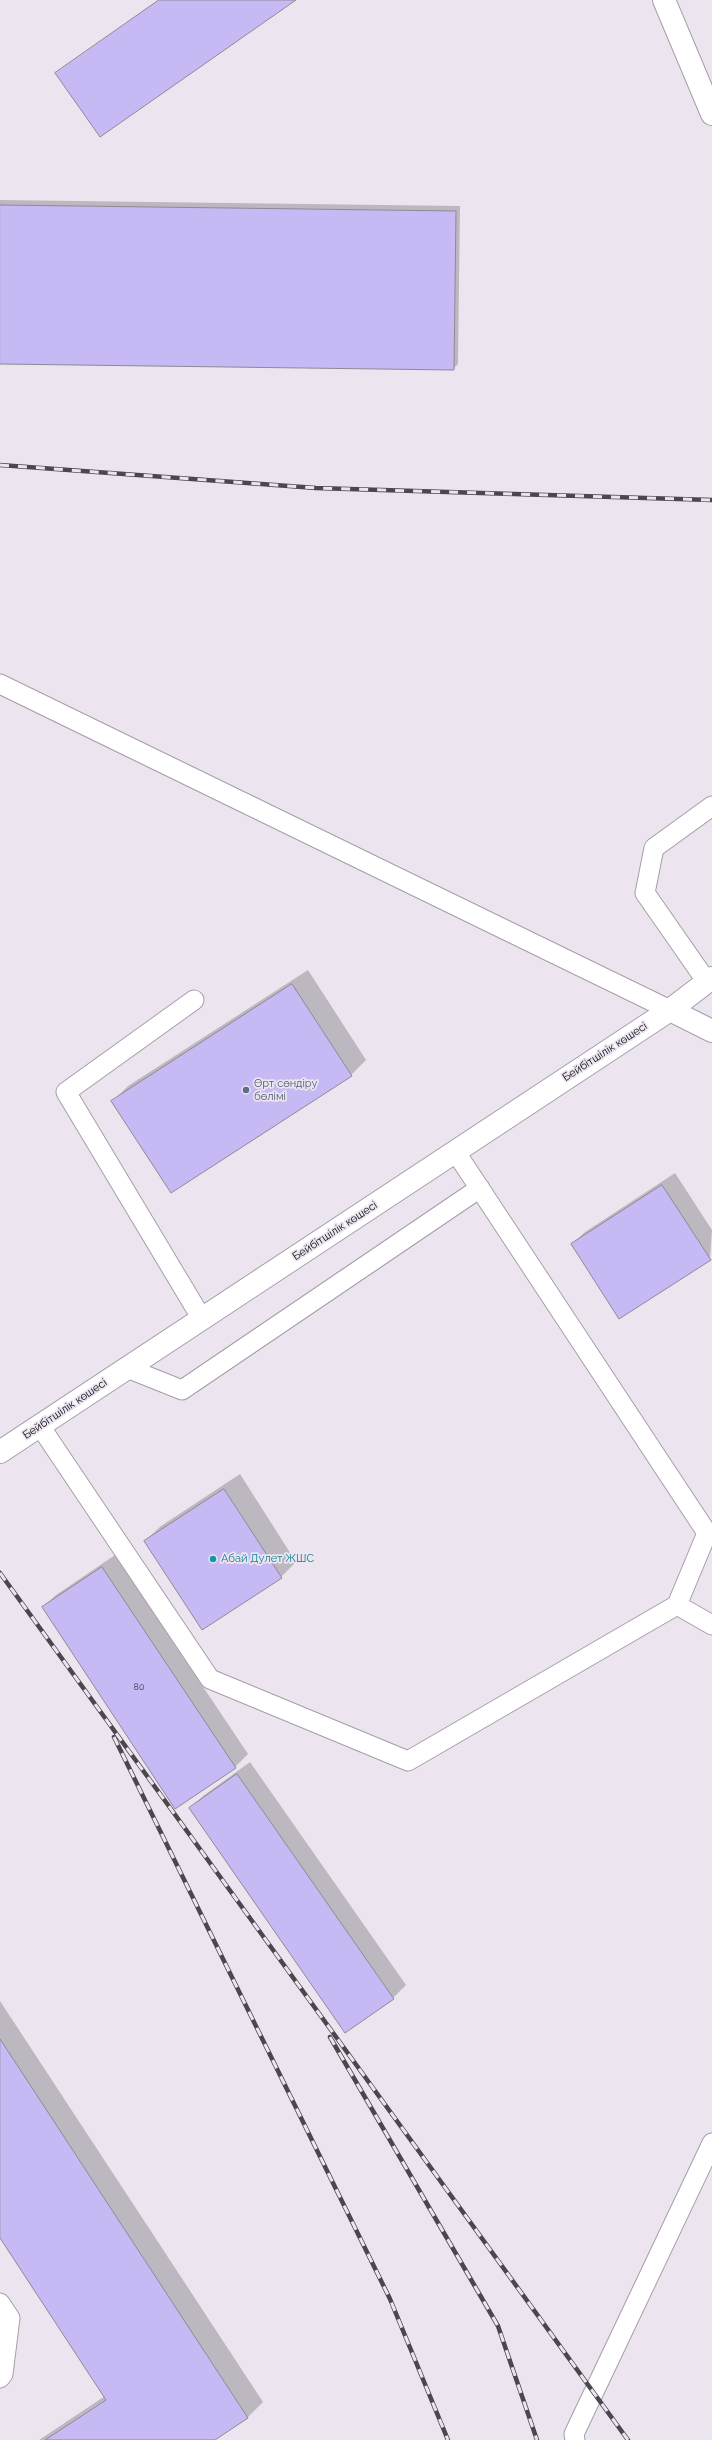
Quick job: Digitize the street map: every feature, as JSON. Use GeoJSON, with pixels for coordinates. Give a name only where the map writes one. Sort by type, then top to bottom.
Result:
{"type":"FeatureCollection","features":[{"type":"Feature","properties":{"kind":"street"},"geometry":{"type":"LineString","coordinates":[[664,0],[712,114]]}},
{"type":"Feature","properties":{"kind":"street","name":"Бейбітшілік көшесі"},"geometry":{"type":"LineString","coordinates":[[0,1452],[670,1010],[710,980]]}},
{"type":"Feature","properties":{"kind":"street"},"geometry":{"type":"LineString","coordinates":[[670,1010],[712,1031]]}},
{"type":"Feature","properties":{"kind":"lane"},"geometry":{"type":"LineString","coordinates":[[0,684],[670,1010]]}},
{"type":"Feature","properties":{"kind":"lane"},"geometry":{"type":"LineString","coordinates":[[710,980],[645,893],[654,848],[712,806]]}},
{"type":"Feature","properties":{"kind":"lane"},"geometry":{"type":"LineString","coordinates":[[194,1000],[66,1092],[202,1319]]}},
{"type":"Feature","properties":{"kind":"lane"},"geometry":{"type":"LineString","coordinates":[[40,1426],[210,1679],[408,1761],[677,1605],[707,1533],[455,1151]]}},
{"type":"Feature","properties":{"kind":"lane"},"geometry":{"type":"LineString","coordinates":[[126,1368],[182,1390],[480,1188]]}},
{"type":"Feature","properties":{"kind":"lane"},"geometry":{"type":"LineString","coordinates":[[677,1605],[712,1625]]}},
{"type":"Feature","properties":{"kind":"lane"},"geometry":{"type":"LineString","coordinates":[[575,2440],[574,2434],[712,2143]]}},
{"type":"Feature","properties":{"kind":"lane"},"geometry":{"type":"LineString","coordinates":[[0,2303],[10,2318],[3,2374],[0,2378]]}},
{"type":"Feature","properties":{"kind":"building"},"geometry":{"type":"Polygon","coordinates":[[[159,0],[296,0],[100,137],[55,73],[159,0]]]}},
{"type":"Feature","properties":{"kind":"building"},"geometry":{"type":"Polygon","coordinates":[[[0,205],[456,211],[454,370],[0,364],[0,205]]]}},
{"type":"Feature","properties":{"kind":"building"},"geometry":{"type":"Polygon","coordinates":[[[292,984],[352,1076],[171,1193],[111,1101],[292,984]]]}},
{"type":"Feature","properties":{"kind":"building"},"geometry":{"type":"Polygon","coordinates":[[[662,1185],[711,1260],[619,1319],[571,1244],[662,1185]]]}},
{"type":"Feature","properties":{"kind":"building","name":"Абай Дулет ЖШС"},"geometry":{"type":"Polygon","coordinates":[[[224,1489],[282,1578],[202,1630],[144,1541],[224,1489]]]}},
{"type":"Feature","properties":{"kind":"building"},"geometry":{"type":"Polygon","coordinates":[[[102,1567],[236,1768],[175,1809],[42,1607],[102,1567]]]}},
{"type":"Feature","properties":{"kind":"building"},"geometry":{"type":"Polygon","coordinates":[[[237,1774],[394,1999],[345,2033],[189,1808],[237,1774]]]}},
{"type":"Feature","properties":{"kind":"building"},"geometry":{"type":"Polygon","coordinates":[[[0,2039],[248,2418],[215,2440],[45,2440],[106,2400],[0,2238],[0,2039]]]}},
{"type":"Feature","properties":{"kind":"railway"},"geometry":{"type":"LineString","coordinates":[[0,465],[316,488],[712,500]]}},
{"type":"Feature","properties":{"kind":"railway"},"geometry":{"type":"LineString","coordinates":[[0,1573],[628,2440]]}},
{"type":"Feature","properties":{"kind":"railway"},"geometry":{"type":"LineString","coordinates":[[114,1737],[390,2299],[448,2440]]}},
{"type":"Feature","properties":{"kind":"railway"},"geometry":{"type":"LineString","coordinates":[[330,2037],[498,2326],[537,2440]]}},
{"type":"Feature","properties":{"kind":"place","name":"Өрт сөндіру бөлімі"},"geometry":{"type":"Point","coordinates":[246,1090]}},
{"type":"Feature","properties":{"kind":"place","name":"Абай Дулет ЖШС"},"geometry":{"type":"Point","coordinates":[213,1559]}}]}
